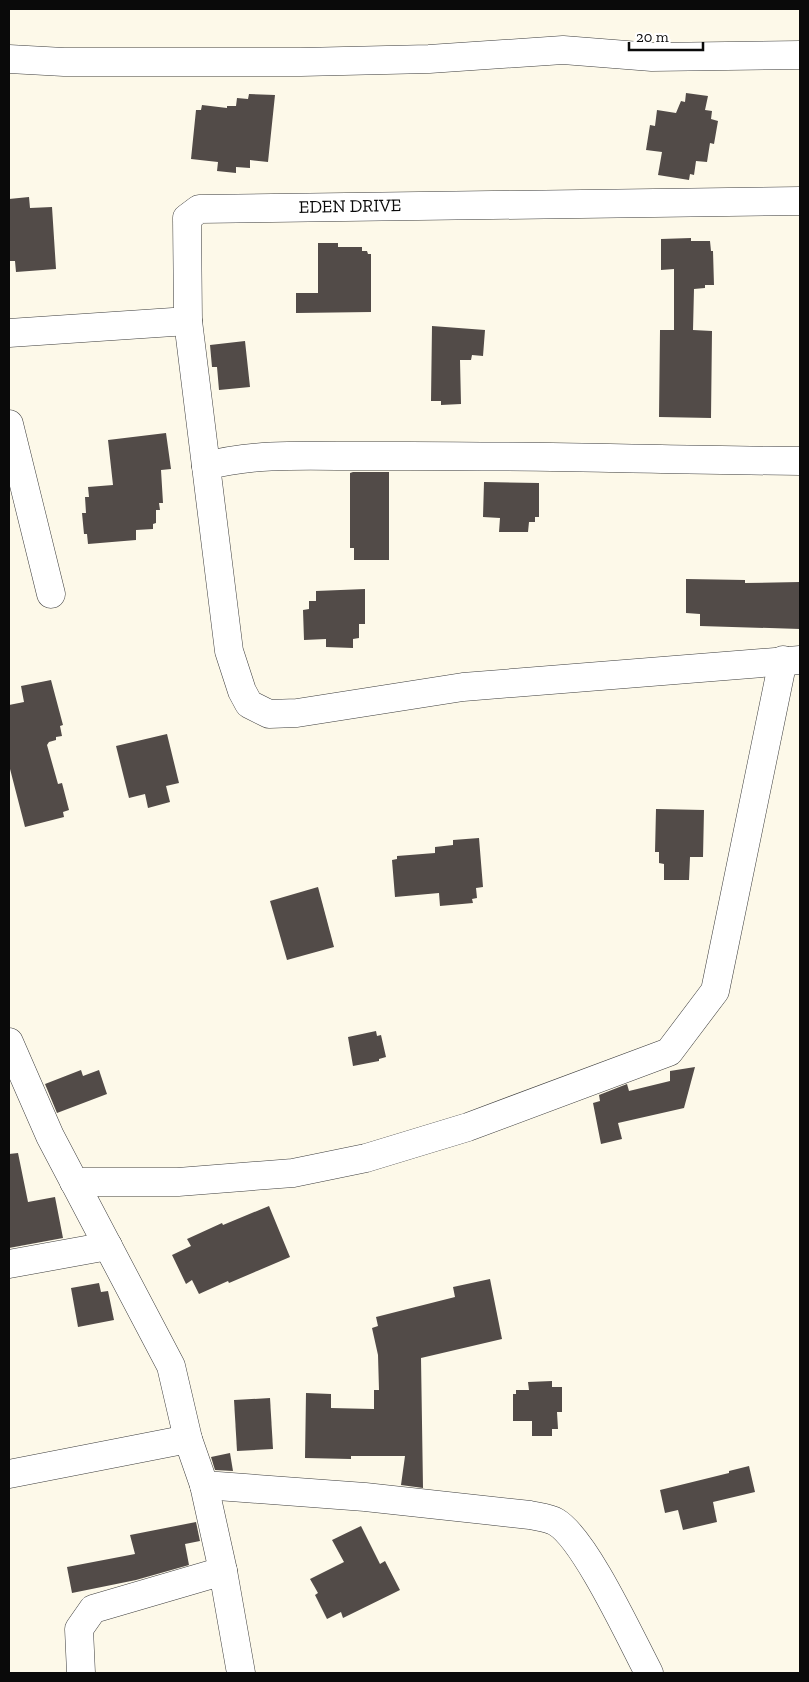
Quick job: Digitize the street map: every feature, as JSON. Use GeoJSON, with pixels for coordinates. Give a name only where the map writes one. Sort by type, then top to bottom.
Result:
{"type":"FeatureCollection","features":[{"type":"Feature","properties":{"kind":"street"},"geometry":{"type":"LineString","coordinates":[[9,59],[64,62],[301,62],[429,59],[563,50],[652,57],[800,55]]}},
{"type":"Feature","properties":{"kind":"street","name":"EDEN DRIVE"},"geometry":{"type":"LineString","coordinates":[[188,321],[187,218],[200,209],[800,201]]}},
{"type":"Feature","properties":{"kind":"street"},"geometry":{"type":"LineString","coordinates":[[9,333],[188,321],[230,651],[242,691],[249,704],[269,714],[297,713],[463,687],[792,660],[715,991],[669,1052],[468,1127],[366,1158],[293,1172],[178,1182],[74,1182]]}},
{"type":"Feature","properties":{"kind":"street"},"geometry":{"type":"LineString","coordinates":[[9,424],[51,594]]}},
{"type":"Feature","properties":{"kind":"street"},"geometry":{"type":"LineString","coordinates":[[206,466],[225,461],[256,458],[443,456],[800,461]]}},
{"type":"Feature","properties":{"kind":"street"},"geometry":{"type":"LineString","coordinates":[[9,1042],[50,1136],[171,1366],[188,1439],[204,1485],[223,1571],[241,1673]]}},
{"type":"Feature","properties":{"kind":"street"},"geometry":{"type":"LineString","coordinates":[[9,1264],[108,1246]]}},
{"type":"Feature","properties":{"kind":"street"},"geometry":{"type":"LineString","coordinates":[[9,1474],[188,1439]]}},
{"type":"Feature","properties":{"kind":"street"},"geometry":{"type":"LineString","coordinates":[[204,1485],[365,1497],[530,1516],[555,1521],[573,1536],[590,1563],[649,1673]]}},
{"type":"Feature","properties":{"kind":"street"},"geometry":{"type":"LineString","coordinates":[[81,1673],[78,1629],[93,1610],[223,1571]]}},
{"type":"Feature","properties":{"kind":"building"},"geometry":{"type":"Polygon","coordinates":[[[686,93],[708,96],[705,110],[712,111],[711,119],[718,121],[714,144],[710,143],[707,162],[696,161],[694,175],[690,174],[689,180],[658,175],[662,152],[646,150],[650,125],[655,126],[657,110],[676,113],[681,101],[685,102],[686,93]]]}},
{"type":"Feature","properties":{"kind":"building"},"geometry":{"type":"Polygon","coordinates":[[[249,94],[275,95],[268,162],[250,160],[250,168],[236,167],[236,173],[217,171],[218,162],[191,159],[196,110],[201,110],[202,105],[227,108],[227,106],[236,106],[237,98],[248,99],[249,94]]]}},
{"type":"Feature","properties":{"kind":"building"},"geometry":{"type":"Polygon","coordinates":[[[29,197],[30,208],[52,207],[56,269],[16,272],[15,261],[9,261],[9,199],[29,197]]]}},
{"type":"Feature","properties":{"kind":"building"},"geometry":{"type":"Polygon","coordinates":[[[691,238],[691,241],[710,241],[711,251],[713,251],[714,285],[705,285],[705,288],[694,289],[693,330],[712,331],[711,418],[659,417],[660,330],[674,330],[674,269],[661,270],[661,239],[691,238]]]}},
{"type":"Feature","properties":{"kind":"building"},"geometry":{"type":"Polygon","coordinates":[[[318,243],[338,243],[338,247],[362,247],[362,251],[367,251],[368,254],[371,254],[371,312],[296,313],[296,293],[318,293],[318,243]]]}},
{"type":"Feature","properties":{"kind":"building"},"geometry":{"type":"Polygon","coordinates":[[[432,326],[485,330],[483,356],[472,355],[471,360],[460,360],[461,404],[441,405],[441,401],[431,401],[432,326]]]}},
{"type":"Feature","properties":{"kind":"building"},"geometry":{"type":"Polygon","coordinates":[[[245,341],[250,387],[219,390],[217,367],[212,367],[210,345],[245,341]]]}},
{"type":"Feature","properties":{"kind":"building"},"geometry":{"type":"Polygon","coordinates":[[[166,433],[171,469],[161,470],[163,503],[159,503],[160,510],[156,510],[156,523],[153,524],[153,529],[136,530],[136,540],[88,544],[87,534],[84,534],[82,513],[86,513],[85,497],[89,497],[88,487],[113,485],[108,440],[166,433]]]}},
{"type":"Feature","properties":{"kind":"building"},"geometry":{"type":"Polygon","coordinates":[[[389,472],[389,560],[354,560],[354,548],[350,548],[350,473],[389,472]]]}},
{"type":"Feature","properties":{"kind":"building"},"geometry":{"type":"Polygon","coordinates":[[[484,482],[539,483],[539,517],[535,517],[535,522],[529,522],[528,532],[499,532],[500,518],[483,517],[484,482]]]}},
{"type":"Feature","properties":{"kind":"building"},"geometry":{"type":"Polygon","coordinates":[[[686,579],[745,580],[745,583],[800,582],[800,629],[700,626],[700,614],[686,613],[686,579]]]}},
{"type":"Feature","properties":{"kind":"building"},"geometry":{"type":"Polygon","coordinates":[[[365,589],[365,624],[359,624],[359,638],[353,639],[353,648],[326,647],[326,639],[304,640],[303,610],[309,609],[309,601],[316,601],[316,591],[365,589]]]}},
{"type":"Feature","properties":{"kind":"building"},"geometry":{"type":"Polygon","coordinates":[[[51,680],[63,725],[60,726],[62,736],[56,737],[56,740],[49,742],[47,745],[58,784],[62,783],[69,810],[63,812],[64,817],[25,827],[9,765],[9,705],[24,702],[21,686],[51,680]]]}},
{"type":"Feature","properties":{"kind":"building"},"geometry":{"type":"Polygon","coordinates":[[[167,734],[179,783],[166,786],[170,802],[148,808],[145,794],[129,798],[116,746],[167,734]]]}},
{"type":"Feature","properties":{"kind":"building"},"geometry":{"type":"Polygon","coordinates":[[[656,809],[704,810],[703,857],[690,857],[689,880],[664,880],[664,864],[659,863],[659,852],[655,852],[656,809]]]}},
{"type":"Feature","properties":{"kind":"building"},"geometry":{"type":"Polygon","coordinates":[[[479,838],[483,887],[476,888],[477,898],[472,899],[473,903],[440,906],[439,893],[395,897],[392,860],[397,859],[397,856],[435,853],[435,847],[453,845],[453,840],[479,838]]]}},
{"type":"Feature","properties":{"kind":"building"},"geometry":{"type":"Polygon","coordinates":[[[318,887],[334,947],[287,960],[270,901],[318,887]]]}},
{"type":"Feature","properties":{"kind":"building"},"geometry":{"type":"Polygon","coordinates":[[[376,1031],[377,1036],[381,1035],[386,1057],[379,1059],[379,1061],[353,1066],[348,1037],[376,1031]]]}},
{"type":"Feature","properties":{"kind":"building"},"geometry":{"type":"Polygon","coordinates":[[[695,1067],[684,1108],[618,1123],[622,1139],[601,1144],[593,1103],[600,1101],[599,1095],[627,1084],[629,1091],[670,1081],[670,1071],[695,1067]]]}},
{"type":"Feature","properties":{"kind":"building"},"geometry":{"type":"Polygon","coordinates":[[[81,1070],[83,1076],[99,1070],[107,1094],[57,1113],[45,1084],[81,1070]]]}},
{"type":"Feature","properties":{"kind":"building"},"geometry":{"type":"Polygon","coordinates":[[[18,1153],[28,1202],[55,1197],[63,1238],[9,1248],[9,1154],[18,1153]]]}},
{"type":"Feature","properties":{"kind":"building"},"geometry":{"type":"Polygon","coordinates":[[[269,1206],[290,1257],[199,1294],[192,1280],[186,1284],[172,1255],[191,1246],[187,1239],[222,1223],[223,1225],[269,1206]]]}},
{"type":"Feature","properties":{"kind":"building"},"geometry":{"type":"Polygon","coordinates":[[[490,1279],[502,1339],[421,1358],[423,1488],[401,1485],[405,1456],[351,1456],[351,1459],[305,1458],[306,1393],[331,1394],[331,1408],[374,1409],[374,1390],[379,1390],[378,1355],[372,1328],[378,1326],[376,1317],[455,1297],[453,1287],[490,1279]]]}},
{"type":"Feature","properties":{"kind":"building"},"geometry":{"type":"Polygon","coordinates":[[[99,1283],[101,1292],[108,1291],[114,1320],[78,1327],[71,1288],[99,1283]]]}},
{"type":"Feature","properties":{"kind":"building"},"geometry":{"type":"Polygon","coordinates":[[[552,1381],[552,1387],[562,1387],[562,1412],[557,1412],[558,1429],[552,1429],[552,1436],[532,1436],[532,1421],[513,1421],[513,1394],[516,1394],[516,1390],[529,1390],[528,1382],[552,1381]]]}},
{"type":"Feature","properties":{"kind":"building"},"geometry":{"type":"Polygon","coordinates":[[[270,1398],[273,1449],[237,1451],[234,1400],[270,1398]]]}},
{"type":"Feature","properties":{"kind":"building"},"geometry":{"type":"Polygon","coordinates":[[[230,1453],[233,1471],[215,1470],[211,1457],[230,1453]]]}},
{"type":"Feature","properties":{"kind":"building"},"geometry":{"type":"Polygon","coordinates":[[[749,1466],[755,1492],[713,1502],[717,1522],[683,1530],[678,1510],[665,1513],[660,1490],[729,1473],[729,1471],[749,1466]]]}},
{"type":"Feature","properties":{"kind":"building"},"geometry":{"type":"Polygon","coordinates":[[[196,1522],[200,1541],[185,1544],[189,1565],[136,1580],[72,1593],[67,1567],[135,1554],[130,1535],[196,1522]]]}},
{"type":"Feature","properties":{"kind":"building"},"geometry":{"type":"Polygon","coordinates":[[[361,1526],[380,1564],[385,1561],[400,1590],[343,1618],[341,1612],[327,1619],[315,1595],[318,1593],[310,1579],[344,1562],[332,1540],[361,1526]]]}}]}
